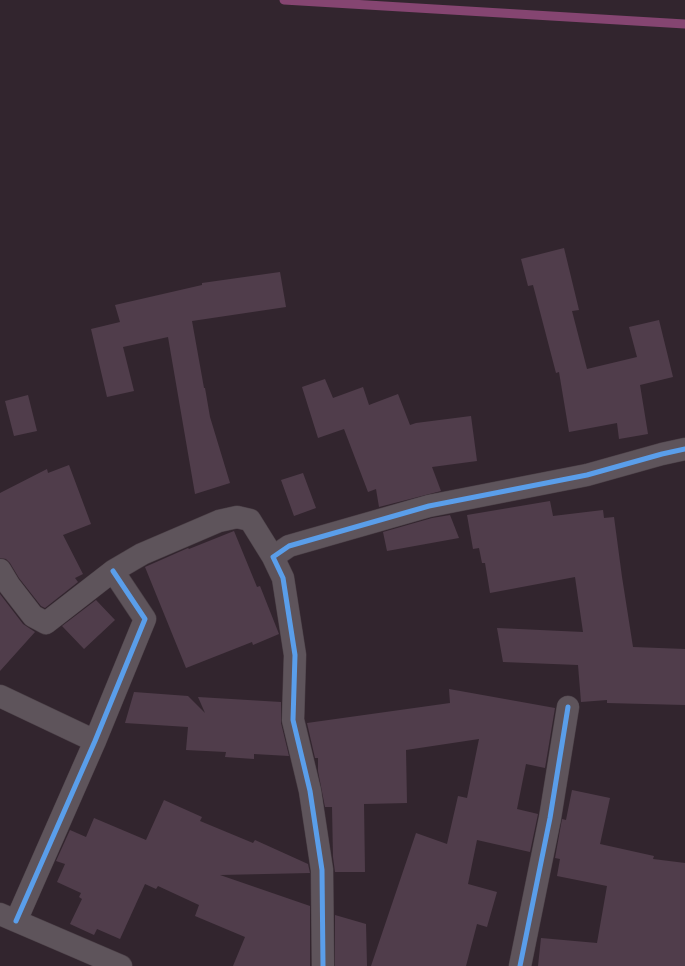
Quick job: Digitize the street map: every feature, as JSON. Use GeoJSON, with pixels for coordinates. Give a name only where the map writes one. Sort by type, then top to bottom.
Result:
{"type":"FeatureCollection","features":[{"type":"Feature","properties":{"kind":"street"},"geometry":{"type":"LineString","coordinates":[[273,557],[289,546],[429,506],[587,475],[685,449]]}},
{"type":"Feature","properties":{"kind":"street"},"geometry":{"type":"LineString","coordinates":[[0,570],[9,585],[33,616],[46,623],[113,571],[142,554],[219,520],[237,517],[250,520],[273,557],[283,578],[295,655],[293,720],[310,791],[322,870],[323,966]]}},
{"type":"Feature","properties":{"kind":"street"},"geometry":{"type":"LineString","coordinates":[[113,571],[145,619],[95,741],[8,917],[121,966]]}},
{"type":"Feature","properties":{"kind":"street"},"geometry":{"type":"LineString","coordinates":[[0,696],[95,741]]}},
{"type":"Feature","properties":{"kind":"street"},"geometry":{"type":"LineString","coordinates":[[520,966],[550,818],[568,707]]}},
{"type":"Feature","properties":{"kind":"building"},"geometry":{"type":"Polygon","coordinates":[[[564,248],[579,310],[572,311],[587,369],[637,357],[629,327],[659,320],[673,377],[640,385],[648,434],[619,439],[617,423],[569,432],[559,372],[556,373],[533,285],[528,286],[521,259],[564,248]]]}},
{"type":"Feature","properties":{"kind":"building"},"geometry":{"type":"Polygon","coordinates":[[[280,272],[286,307],[192,321],[210,417],[230,483],[195,494],[168,337],[123,347],[134,391],[107,397],[91,329],[120,322],[115,305],[202,285],[202,283],[280,272]]]}},
{"type":"Feature","properties":{"kind":"building"},"geometry":{"type":"Polygon","coordinates":[[[325,379],[333,398],[363,387],[369,405],[398,394],[410,425],[471,416],[477,461],[432,467],[441,491],[379,507],[376,489],[368,492],[344,429],[318,438],[302,387],[325,379]]]}},
{"type":"Feature","properties":{"kind":"building"},"geometry":{"type":"Polygon","coordinates":[[[28,395],[37,431],[14,436],[5,401],[28,395]]]}},
{"type":"Feature","properties":{"kind":"building"},"geometry":{"type":"Polygon","coordinates":[[[69,465],[91,524],[63,535],[83,574],[75,578],[78,582],[45,608],[41,606],[19,578],[10,563],[6,559],[0,558],[0,493],[47,469],[48,473],[69,465]]]}},
{"type":"Feature","properties":{"kind":"building"},"geometry":{"type":"Polygon","coordinates":[[[303,473],[316,508],[294,516],[281,480],[303,473]]]}},
{"type":"Feature","properties":{"kind":"building"},"geometry":{"type":"Polygon","coordinates":[[[550,501],[553,516],[603,510],[604,518],[614,517],[633,647],[685,649],[685,705],[607,703],[607,700],[581,702],[578,665],[503,662],[497,628],[583,632],[575,577],[490,593],[485,563],[482,563],[479,548],[473,549],[467,515],[550,501]]]}},
{"type":"Feature","properties":{"kind":"building"},"geometry":{"type":"Polygon","coordinates":[[[450,515],[459,538],[387,551],[383,532],[432,518],[450,515]]]}},
{"type":"Feature","properties":{"kind":"building"},"geometry":{"type":"Polygon","coordinates":[[[234,531],[257,587],[260,586],[279,634],[253,645],[252,642],[186,668],[145,567],[188,548],[189,549],[234,531]]]}},
{"type":"Feature","properties":{"kind":"building"},"geometry":{"type":"Polygon","coordinates":[[[0,594],[23,624],[35,632],[0,671],[0,594]]]}},
{"type":"Feature","properties":{"kind":"building"},"geometry":{"type":"Polygon","coordinates":[[[96,600],[115,620],[84,649],[62,626],[96,600]]]}},
{"type":"Feature","properties":{"kind":"building"},"geometry":{"type":"Polygon","coordinates":[[[449,689],[555,708],[545,768],[526,764],[517,809],[538,814],[530,852],[477,840],[468,884],[497,892],[487,927],[477,924],[466,966],[371,966],[416,833],[447,844],[458,796],[467,798],[479,739],[406,750],[407,803],[364,804],[365,872],[335,872],[333,857],[332,807],[325,807],[318,771],[318,758],[315,758],[307,723],[450,703],[449,689]]]}},
{"type":"Feature","properties":{"kind":"building"},"geometry":{"type":"Polygon","coordinates":[[[134,692],[188,696],[205,713],[198,697],[281,702],[281,723],[289,756],[254,754],[254,759],[225,757],[226,752],[186,750],[188,727],[125,723],[134,692]]]}},
{"type":"Feature","properties":{"kind":"building"},"geometry":{"type":"Polygon","coordinates":[[[572,790],[610,798],[600,844],[654,856],[653,859],[685,863],[685,966],[538,966],[541,938],[597,943],[607,886],[557,876],[560,859],[555,858],[562,819],[566,820],[572,790]]]}},
{"type":"Feature","properties":{"kind":"building"},"geometry":{"type":"Polygon","coordinates":[[[164,800],[202,817],[200,821],[253,843],[255,840],[308,864],[310,873],[220,875],[310,906],[310,966],[233,966],[245,937],[195,916],[199,905],[158,886],[156,889],[145,884],[120,939],[97,929],[94,935],[70,924],[82,899],[79,897],[81,893],[57,882],[65,864],[56,861],[70,830],[86,837],[94,818],[146,840],[164,800]]]}},
{"type":"Feature","properties":{"kind":"building"},"geometry":{"type":"Polygon","coordinates":[[[335,915],[366,924],[367,966],[335,966],[335,915]]]}},
{"type":"Feature","properties":{"kind":"waterway"},"geometry":{"type":"LineString","coordinates":[[284,0],[685,24]]}},
{"type":"Feature","properties":{"kind":"cycle path"},"geometry":{"type":"LineString","coordinates":[[323,966],[322,870],[310,791],[293,720],[295,655],[283,578],[273,557],[289,546],[429,506],[587,475],[685,449]]}},
{"type":"Feature","properties":{"kind":"cycle path"},"geometry":{"type":"LineString","coordinates":[[16,921],[95,741],[145,619],[113,571]]}},
{"type":"Feature","properties":{"kind":"cycle path"},"geometry":{"type":"LineString","coordinates":[[520,966],[550,818],[568,707]]}}]}
